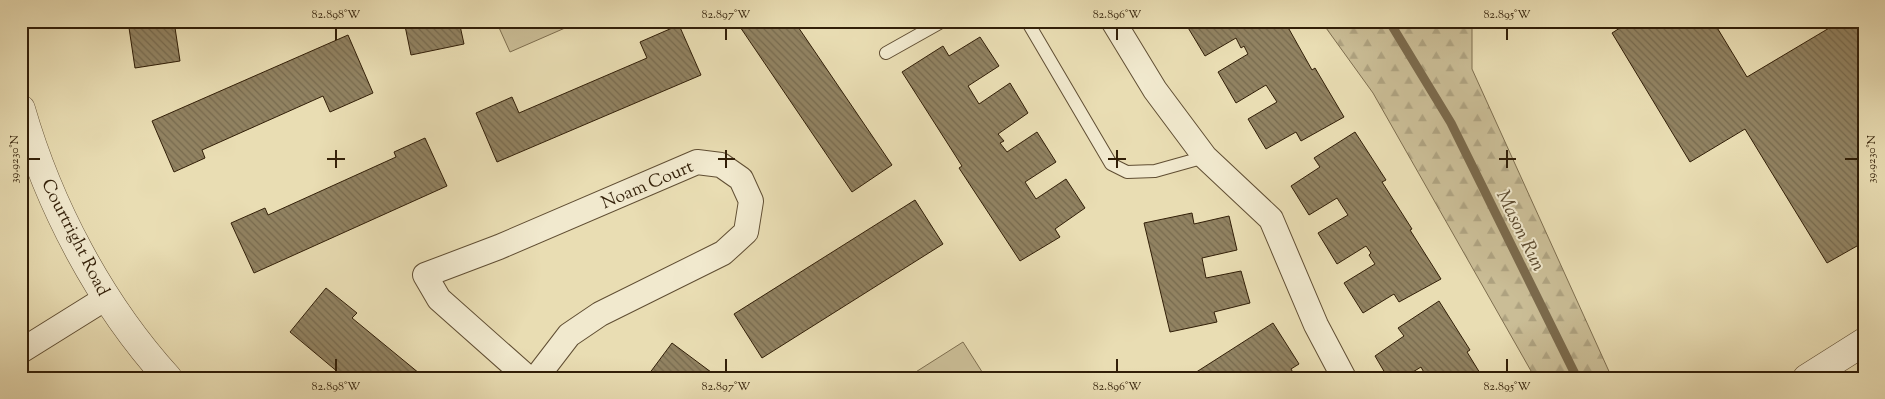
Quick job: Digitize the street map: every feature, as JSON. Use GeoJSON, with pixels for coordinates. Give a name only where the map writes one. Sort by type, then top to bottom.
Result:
{"type":"FeatureCollection","features":[{"type":"Feature","properties":{"kind":"street"},"geometry":{"type":"LineString","coordinates":[[1113,21],[1155,90],[1205,157],[1271,219],[1316,325],[1344,378]]}},
{"type":"Feature","properties":{"kind":"street","name":"Courtright Road"},"geometry":{"type":"LineString","coordinates":[[21,109],[42,168],[82,257],[106,298],[145,353],[168,378]]}},
{"type":"Feature","properties":{"kind":"street","name":"Noam Court"},"geometry":{"type":"LineString","coordinates":[[528,378],[439,299],[425,275],[499,247],[697,162],[721,164],[741,179],[751,200],[746,232],[723,253],[600,314],[569,335],[536,378]]}},
{"type":"Feature","properties":{"kind":"street"},"geometry":{"type":"LineString","coordinates":[[21,351],[106,298]]}},
{"type":"Feature","properties":{"kind":"street"},"geometry":{"type":"LineString","coordinates":[[1807,378],[1864,342]]}},
{"type":"Feature","properties":{"kind":"lane"},"geometry":{"type":"LineString","coordinates":[[886,53],[943,21]]}},
{"type":"Feature","properties":{"kind":"lane"},"geometry":{"type":"LineString","coordinates":[[1027,21],[1111,164],[1127,172],[1155,171],[1205,157]]}},
{"type":"Feature","properties":{"kind":"green space"},"geometry":{"type":"Polygon","coordinates":[[[496,21],[562,21],[565,28],[510,52],[496,21]]]}},
{"type":"Feature","properties":{"kind":"green space"},"geometry":{"type":"Polygon","coordinates":[[[1321,21],[1468,21],[1472,26],[1472,69],[1612,378],[1535,378],[1373,93],[1321,21]]]}},
{"type":"Feature","properties":{"kind":"green space"},"geometry":{"type":"Polygon","coordinates":[[[963,342],[986,378],[912,378],[911,375],[963,342]]]}},
{"type":"Feature","properties":{"kind":"building"},"geometry":{"type":"Polygon","coordinates":[[[128,21],[174,21],[180,61],[135,68],[128,21]]]}},
{"type":"Feature","properties":{"kind":"building"},"geometry":{"type":"Polygon","coordinates":[[[404,21],[459,21],[464,44],[411,55],[404,21]]]}},
{"type":"Feature","properties":{"kind":"building"},"geometry":{"type":"Polygon","coordinates":[[[736,21],[794,21],[892,165],[852,192],[736,21]]]}},
{"type":"Feature","properties":{"kind":"building"},"geometry":{"type":"Polygon","coordinates":[[[1195,21],[1285,22],[1312,70],[1315,68],[1344,117],[1301,141],[1296,132],[1266,149],[1248,119],[1277,102],[1266,85],[1236,103],[1218,72],[1248,54],[1244,46],[1241,48],[1236,38],[1205,56],[1187,26],[1195,21]]]}},
{"type":"Feature","properties":{"kind":"building"},"geometry":{"type":"Polygon","coordinates":[[[1631,21],[1713,21],[1747,77],[1841,21],[1864,21],[1864,242],[1827,263],[1745,129],[1690,162],[1612,33],[1631,21]]]}},
{"type":"Feature","properties":{"kind":"building"},"geometry":{"type":"Polygon","coordinates":[[[679,25],[701,75],[497,162],[476,113],[512,97],[519,113],[647,58],[640,42],[679,25]]]}},
{"type":"Feature","properties":{"kind":"building"},"geometry":{"type":"Polygon","coordinates":[[[348,35],[373,93],[330,112],[323,96],[202,150],[205,158],[174,172],[152,121],[348,35]]]}},
{"type":"Feature","properties":{"kind":"building"},"geometry":{"type":"Polygon","coordinates":[[[980,37],[999,66],[968,86],[979,104],[1010,83],[1028,113],[998,134],[1004,141],[1000,143],[1007,152],[1037,132],[1056,162],[1025,182],[1036,199],[1066,179],[1085,208],[1055,229],[1060,237],[1020,261],[959,168],[962,166],[902,72],[943,46],[949,56],[980,37]]]}},
{"type":"Feature","properties":{"kind":"building"},"geometry":{"type":"Polygon","coordinates":[[[1355,132],[1386,180],[1382,182],[1441,279],[1399,302],[1394,294],[1363,313],[1344,283],[1375,264],[1369,255],[1371,253],[1366,246],[1337,264],[1318,233],[1348,215],[1337,198],[1309,215],[1291,186],[1320,167],[1314,158],[1355,132]]]}},
{"type":"Feature","properties":{"kind":"building"},"geometry":{"type":"Polygon","coordinates":[[[425,138],[447,186],[254,273],[231,223],[265,208],[268,215],[396,157],[394,152],[425,138]]]}},
{"type":"Feature","properties":{"kind":"building"},"geometry":{"type":"Polygon","coordinates":[[[915,200],[943,244],[762,358],[734,314],[915,200]]]}},
{"type":"Feature","properties":{"kind":"building"},"geometry":{"type":"Polygon","coordinates":[[[1192,213],[1194,224],[1229,216],[1237,250],[1202,258],[1206,278],[1241,271],[1250,303],[1214,312],[1217,322],[1170,332],[1144,223],[1192,213]]]}},
{"type":"Feature","properties":{"kind":"building"},"geometry":{"type":"Polygon","coordinates":[[[326,288],[357,313],[352,318],[425,378],[345,378],[290,332],[326,288]]]}},
{"type":"Feature","properties":{"kind":"building"},"geometry":{"type":"Polygon","coordinates":[[[1439,301],[1470,350],[1467,352],[1483,378],[1427,378],[1421,367],[1403,378],[1388,378],[1375,356],[1404,336],[1398,328],[1439,301]]]}},
{"type":"Feature","properties":{"kind":"building"},"geometry":{"type":"Polygon","coordinates":[[[1273,323],[1299,364],[1291,369],[1296,378],[1187,378],[1273,323]]]}},
{"type":"Feature","properties":{"kind":"building"},"geometry":{"type":"Polygon","coordinates":[[[672,343],[719,378],[646,378],[672,343]]]}},
{"type":"Feature","properties":{"kind":"waterway","name":"Mason Run"},"geometry":{"type":"LineString","coordinates":[[1389,21],[1451,123],[1577,378]]}}]}
